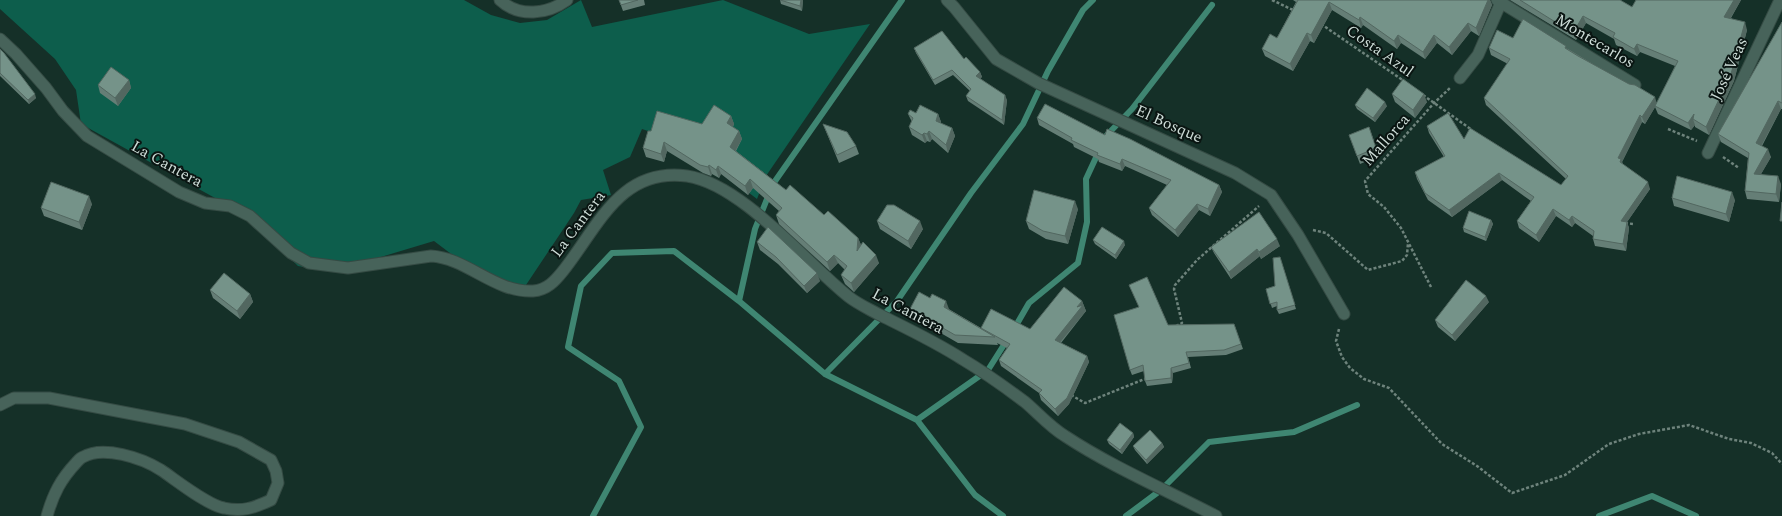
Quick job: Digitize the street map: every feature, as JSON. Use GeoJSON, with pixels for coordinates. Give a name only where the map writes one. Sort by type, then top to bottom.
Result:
{"type":"FeatureCollection","features":[{"type":"Feature","properties":{"kind":"street"},"geometry":{"type":"LineString","coordinates":[[500,0],[521,12],[545,12],[568,0]]}},
{"type":"Feature","properties":{"kind":"street","name":"El Bosque"},"geometry":{"type":"LineString","coordinates":[[947,0],[996,59],[1038,83],[1235,173],[1271,195],[1298,236],[1344,314]]}},
{"type":"Feature","properties":{"kind":"street","name":"José Veas"},"geometry":{"type":"LineString","coordinates":[[1708,153],[1780,0]]}},
{"type":"Feature","properties":{"kind":"street"},"geometry":{"type":"LineString","coordinates":[[1460,78],[1478,55],[1500,1]]}},
{"type":"Feature","properties":{"kind":"street","name":"Montecarlos"},"geometry":{"type":"LineString","coordinates":[[1500,1],[1635,85]]}},
{"type":"Feature","properties":{"kind":"street","name":"La Cantera"},"geometry":{"type":"LineString","coordinates":[[0,39],[16,54],[46,88],[63,111],[87,136],[179,192],[205,202],[230,206],[250,216],[291,253],[309,263],[348,268],[431,256],[444,256],[510,289],[533,291],[546,288],[556,279],[575,256],[600,220],[622,194],[661,175],[688,176],[706,181],[724,190],[752,211],[851,299],[962,358],[1024,402],[1062,435],[1099,457],[1216,516]]}},
{"type":"Feature","properties":{"kind":"street"},"geometry":{"type":"LineString","coordinates":[[0,405],[14,398],[49,398],[184,424],[240,442],[271,460],[276,471],[278,483],[270,500],[250,510],[223,508],[200,496],[159,469],[142,461],[105,452],[82,457],[63,477],[50,505],[47,516]]}},
{"type":"Feature","properties":{"kind":"path"},"geometry":{"type":"LineString","coordinates":[[1272,0],[1298,13]]}},
{"type":"Feature","properties":{"kind":"path","name":"Costa Azul"},"geometry":{"type":"LineString","coordinates":[[1318,22],[1409,85]]}},
{"type":"Feature","properties":{"kind":"path","name":"Mallorca"},"geometry":{"type":"LineString","coordinates":[[1431,287],[1408,241],[1393,217],[1368,194],[1365,182],[1434,103],[1460,78]]}},
{"type":"Feature","properties":{"kind":"path","name":"Costa Azul"},"geometry":{"type":"LineString","coordinates":[[1422,94],[1473,131]]}},
{"type":"Feature","properties":{"kind":"path"},"geometry":{"type":"LineString","coordinates":[[1175,327],[1182,323],[1174,289],[1175,285],[1197,260],[1271,195]]}},
{"type":"Feature","properties":{"kind":"path"},"geometry":{"type":"LineString","coordinates":[[1618,222],[1633,224]]}},
{"type":"Feature","properties":{"kind":"path"},"geometry":{"type":"LineString","coordinates":[[1298,236],[1314,229],[1326,233],[1368,270],[1393,265],[1402,261],[1407,255],[1408,241]]}},
{"type":"Feature","properties":{"kind":"path"},"geometry":{"type":"LineString","coordinates":[[1344,314],[1336,341],[1342,356],[1350,368],[1364,379],[1389,388],[1442,444],[1478,466],[1512,493],[1565,476],[1609,444],[1639,434],[1689,425],[1729,439],[1751,442],[1772,453],[1782,464]]}},
{"type":"Feature","properties":{"kind":"path"},"geometry":{"type":"LineString","coordinates":[[1067,393],[1085,403],[1148,378]]}},
{"type":"Feature","properties":{"kind":"green space"},"geometry":{"type":"Polygon","coordinates":[[[0,0],[464,0],[491,15],[520,23],[547,20],[581,0],[592,27],[723,0],[809,34],[870,24],[766,176],[757,199],[684,143],[642,129],[630,157],[603,170],[611,195],[581,200],[524,288],[479,275],[434,241],[331,272],[298,266],[244,214],[81,124],[76,90],[55,59],[0,9],[0,0]]]}},
{"type":"Feature","properties":{"kind":"building"},"geometry":{"type":"Polygon","coordinates":[[[619,0],[638,0],[621,5],[619,0]]]}},
{"type":"Feature","properties":{"kind":"building"},"geometry":{"type":"Polygon","coordinates":[[[780,0],[801,0],[800,6],[780,0]]]}},
{"type":"Feature","properties":{"kind":"building"},"geometry":{"type":"Polygon","coordinates":[[[1298,0],[1488,0],[1476,28],[1468,23],[1449,47],[1434,35],[1423,52],[1398,35],[1394,41],[1360,17],[1359,20],[1329,2],[1311,35],[1307,33],[1290,64],[1262,49],[1270,34],[1277,38],[1298,0]]]}},
{"type":"Feature","properties":{"kind":"building"},"geometry":{"type":"Polygon","coordinates":[[[1520,0],[1620,0],[1632,7],[1636,0],[1734,0],[1724,17],[1745,22],[1731,74],[1706,127],[1693,119],[1694,114],[1688,123],[1655,106],[1678,61],[1637,44],[1634,49],[1613,37],[1615,33],[1583,16],[1573,33],[1520,0]]]}},
{"type":"Feature","properties":{"kind":"building"},"geometry":{"type":"Polygon","coordinates":[[[1523,19],[1566,46],[1565,48],[1578,56],[1655,97],[1642,117],[1640,115],[1618,158],[1621,159],[1620,162],[1648,182],[1621,221],[1627,222],[1623,244],[1593,239],[1594,231],[1572,216],[1569,220],[1553,209],[1536,235],[1517,221],[1534,197],[1499,173],[1449,210],[1425,193],[1415,172],[1445,156],[1427,126],[1448,113],[1464,139],[1470,128],[1561,185],[1568,176],[1484,98],[1510,59],[1489,48],[1497,30],[1513,38],[1523,19]]]}},
{"type":"Feature","properties":{"kind":"building"},"geometry":{"type":"Polygon","coordinates":[[[1782,22],[1782,103],[1778,101],[1756,143],[1768,149],[1754,174],[1778,176],[1776,194],[1745,191],[1749,153],[1718,134],[1782,22]]]}},
{"type":"Feature","properties":{"kind":"building"},"geometry":{"type":"Polygon","coordinates":[[[942,31],[964,59],[966,57],[980,72],[976,76],[1005,95],[1002,120],[966,96],[971,89],[952,70],[933,80],[914,48],[942,31]]]}},
{"type":"Feature","properties":{"kind":"building"},"geometry":{"type":"Polygon","coordinates":[[[0,49],[35,94],[28,100],[0,73],[0,49]]]}},
{"type":"Feature","properties":{"kind":"building"},"geometry":{"type":"Polygon","coordinates":[[[111,67],[129,80],[115,98],[98,85],[111,67]]]}},
{"type":"Feature","properties":{"kind":"building"},"geometry":{"type":"Polygon","coordinates":[[[1403,79],[1424,94],[1413,110],[1392,94],[1403,79]]]}},
{"type":"Feature","properties":{"kind":"building"},"geometry":{"type":"Polygon","coordinates":[[[1367,88],[1385,102],[1373,118],[1355,105],[1367,88]]]}},
{"type":"Feature","properties":{"kind":"building"},"geometry":{"type":"Polygon","coordinates":[[[1045,104],[1105,135],[1107,129],[1130,139],[1219,185],[1208,209],[1197,204],[1175,230],[1149,208],[1171,180],[1122,159],[1120,164],[1097,155],[1098,153],[1071,140],[1072,138],[1037,118],[1045,104]]]}},
{"type":"Feature","properties":{"kind":"building"},"geometry":{"type":"Polygon","coordinates":[[[714,105],[731,116],[727,123],[739,131],[730,147],[786,190],[790,185],[824,215],[828,211],[858,238],[857,251],[863,242],[876,255],[851,283],[841,275],[847,266],[834,255],[827,262],[776,215],[782,208],[750,179],[745,186],[718,166],[716,170],[709,165],[708,167],[700,165],[664,142],[661,154],[643,148],[648,131],[651,131],[657,111],[702,124],[714,105]]]}},
{"type":"Feature","properties":{"kind":"building"},"geometry":{"type":"Polygon","coordinates":[[[920,105],[938,114],[936,121],[952,128],[946,145],[929,131],[927,134],[924,133],[922,135],[909,127],[913,118],[908,114],[910,110],[916,113],[920,105]]]}},
{"type":"Feature","properties":{"kind":"building"},"geometry":{"type":"Polygon","coordinates":[[[823,124],[847,132],[856,146],[837,155],[823,124]]]}},
{"type":"Feature","properties":{"kind":"building"},"geometry":{"type":"Polygon","coordinates":[[[1369,127],[1376,148],[1357,156],[1349,135],[1369,127]]]}},
{"type":"Feature","properties":{"kind":"building"},"geometry":{"type":"Polygon","coordinates":[[[1677,176],[1732,192],[1726,214],[1672,198],[1677,176]]]}},
{"type":"Feature","properties":{"kind":"building"},"geometry":{"type":"Polygon","coordinates":[[[51,182],[89,196],[79,222],[41,208],[51,182]]]}},
{"type":"Feature","properties":{"kind":"building"},"geometry":{"type":"Polygon","coordinates":[[[1034,190],[1075,201],[1065,236],[1043,231],[1026,221],[1034,190]]]}},
{"type":"Feature","properties":{"kind":"building"},"geometry":{"type":"Polygon","coordinates":[[[1782,202],[1782,221],[1780,221],[1782,202]]]}},
{"type":"Feature","properties":{"kind":"building"},"geometry":{"type":"Polygon","coordinates":[[[887,205],[894,205],[920,221],[908,241],[877,221],[887,205]]]}},
{"type":"Feature","properties":{"kind":"building"},"geometry":{"type":"Polygon","coordinates":[[[1469,211],[1491,220],[1485,237],[1463,228],[1469,211]]]}},
{"type":"Feature","properties":{"kind":"building"},"geometry":{"type":"Polygon","coordinates":[[[1259,212],[1277,239],[1259,252],[1257,249],[1229,272],[1211,247],[1259,212]]]}},
{"type":"Feature","properties":{"kind":"building"},"geometry":{"type":"Polygon","coordinates":[[[768,227],[817,273],[804,286],[776,257],[757,242],[768,227]]]}},
{"type":"Feature","properties":{"kind":"building"},"geometry":{"type":"Polygon","coordinates":[[[1102,227],[1124,241],[1115,255],[1093,240],[1102,227]]]}},
{"type":"Feature","properties":{"kind":"building"},"geometry":{"type":"Polygon","coordinates":[[[1280,257],[1295,305],[1277,310],[1277,302],[1270,304],[1266,289],[1275,286],[1273,258],[1280,257]]]}},
{"type":"Feature","properties":{"kind":"building"},"geometry":{"type":"Polygon","coordinates":[[[224,273],[250,294],[237,311],[210,290],[224,273]]]}},
{"type":"Feature","properties":{"kind":"building"},"geometry":{"type":"Polygon","coordinates":[[[1147,277],[1168,325],[1234,324],[1241,344],[1224,350],[1186,352],[1189,363],[1171,368],[1171,378],[1145,381],[1143,365],[1130,370],[1114,315],[1139,307],[1129,285],[1147,277]]]}},
{"type":"Feature","properties":{"kind":"building"},"geometry":{"type":"Polygon","coordinates":[[[1466,280],[1486,296],[1452,335],[1435,320],[1466,280]]]}},
{"type":"Feature","properties":{"kind":"building"},"geometry":{"type":"Polygon","coordinates":[[[1064,287],[1082,301],[1077,307],[1083,305],[1055,340],[1087,356],[1067,398],[1055,409],[1039,393],[1042,390],[999,360],[1010,344],[981,328],[991,309],[1030,329],[1064,287]]]}},
{"type":"Feature","properties":{"kind":"building"},"geometry":{"type":"Polygon","coordinates":[[[919,292],[930,298],[932,294],[946,301],[944,307],[995,337],[955,335],[910,309],[919,292]]]}},
{"type":"Feature","properties":{"kind":"building"},"geometry":{"type":"Polygon","coordinates":[[[1120,423],[1133,433],[1120,450],[1107,440],[1120,423]]]}},
{"type":"Feature","properties":{"kind":"building"},"geometry":{"type":"Polygon","coordinates":[[[1150,430],[1162,443],[1146,460],[1133,446],[1150,430]]]}},
{"type":"Feature","properties":{"kind":"waterway"},"geometry":{"type":"LineString","coordinates":[[739,301],[755,229],[773,184],[902,0]]}},
{"type":"Feature","properties":{"kind":"waterway"},"geometry":{"type":"LineString","coordinates":[[825,374],[897,301],[971,193],[1023,124],[1048,71],[1083,10],[1093,0]]}},
{"type":"Feature","properties":{"kind":"waterway"},"geometry":{"type":"LineString","coordinates":[[1106,136],[1132,109],[1212,5]]}},
{"type":"Feature","properties":{"kind":"waterway"},"geometry":{"type":"LineString","coordinates":[[1014,329],[1029,303],[1078,263],[1087,222],[1086,179],[1099,151]]}},
{"type":"Feature","properties":{"kind":"waterway"},"geometry":{"type":"LineString","coordinates":[[593,516],[641,427],[619,381],[568,347],[581,286],[612,253],[674,251],[739,301],[825,374],[917,420],[975,495],[1003,516]]}},
{"type":"Feature","properties":{"kind":"waterway"},"geometry":{"type":"LineString","coordinates":[[917,420],[988,370],[1007,340]]}},
{"type":"Feature","properties":{"kind":"waterway"},"geometry":{"type":"LineString","coordinates":[[1126,516],[1161,490],[1209,442],[1294,432],[1357,405]]}},
{"type":"Feature","properties":{"kind":"waterway"},"geometry":{"type":"LineString","coordinates":[[1599,516],[1652,496],[1696,516]]}}]}
